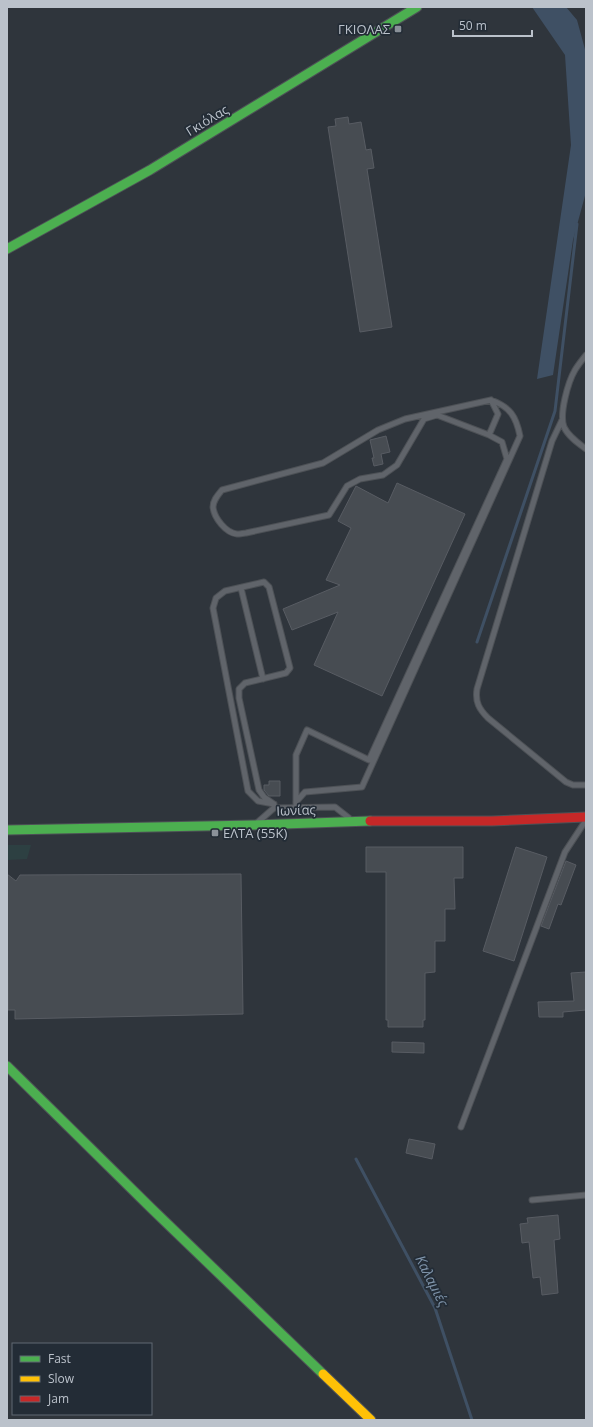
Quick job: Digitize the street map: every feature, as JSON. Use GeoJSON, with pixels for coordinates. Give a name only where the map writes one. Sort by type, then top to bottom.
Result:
{"type":"FeatureCollection","features":[{"type":"Feature","properties":{"kind":"street","name":"Γκιόλας"},"geometry":{"type":"LineString","coordinates":[[7,250],[150,170],[417,7]]}},
{"type":"Feature","properties":{"kind":"street","name":"Ιωνίας"},"geometry":{"type":"LineString","coordinates":[[7,830],[254,825],[352,821],[492,821],[586,817]]}},
{"type":"Feature","properties":{"kind":"street"},"geometry":{"type":"LineString","coordinates":[[7,1066],[151,1208],[371,1420]]}},
{"type":"Feature","properties":{"kind":"lane"},"geometry":{"type":"LineString","coordinates":[[586,355],[574,371],[569,384],[565,398],[562,420],[552,441],[477,689],[476,698],[478,706],[488,718],[566,782],[573,785],[586,785]]}},
{"type":"Feature","properties":{"kind":"lane"},"geometry":{"type":"LineString","coordinates":[[489,435],[498,414],[491,400]]}},
{"type":"Feature","properties":{"kind":"lane"},"geometry":{"type":"LineString","coordinates":[[491,400],[502,404],[510,411],[517,422],[520,436],[362,787],[305,792],[296,805],[296,755],[307,730],[369,760],[507,459],[502,442],[489,435],[437,415],[424,419],[397,465],[383,475],[360,479],[347,486],[329,515],[236,534],[228,530],[218,520],[213,507],[215,498],[222,490],[323,463],[378,430],[405,419],[491,400]]}},
{"type":"Feature","properties":{"kind":"lane"},"geometry":{"type":"LineString","coordinates":[[562,420],[564,428],[572,438],[586,449]]}},
{"type":"Feature","properties":{"kind":"lane"},"geometry":{"type":"LineString","coordinates":[[274,806],[259,790],[239,698],[239,689],[245,683],[286,673],[290,668],[269,587],[264,582],[225,592],[216,598],[213,608],[248,791],[258,801],[274,806],[296,805],[335,807],[352,821]]}},
{"type":"Feature","properties":{"kind":"lane"},"geometry":{"type":"LineString","coordinates":[[240,588],[263,679]]}},
{"type":"Feature","properties":{"kind":"lane"},"geometry":{"type":"LineString","coordinates":[[254,825],[274,806]]}},
{"type":"Feature","properties":{"kind":"lane"},"geometry":{"type":"LineString","coordinates":[[460,1127],[565,852],[586,820]]}},
{"type":"Feature","properties":{"kind":"lane"},"geometry":{"type":"LineString","coordinates":[[532,1200],[586,1195]]}},
{"type":"Feature","properties":{"kind":"shaded area"},"geometry":{"type":"Polygon","coordinates":[[[7,845],[31,845],[27,859],[7,860],[7,845]]]}},
{"type":"Feature","properties":{"kind":"water"},"geometry":{"type":"Polygon","coordinates":[[[532,7],[566,7],[577,20],[586,53],[586,192],[573,240],[553,375],[537,379],[571,145],[565,55],[532,7]]]}},
{"type":"Feature","properties":{"kind":"building"},"geometry":{"type":"Polygon","coordinates":[[[348,117],[349,124],[361,122],[366,150],[371,149],[374,168],[367,169],[392,327],[360,332],[328,127],[336,126],[335,119],[348,117]]]}},
{"type":"Feature","properties":{"kind":"building"},"geometry":{"type":"Polygon","coordinates":[[[386,436],[390,452],[381,454],[383,464],[374,466],[372,458],[374,458],[370,440],[386,436]]]}},
{"type":"Feature","properties":{"kind":"building"},"geometry":{"type":"Polygon","coordinates":[[[397,483],[465,514],[382,696],[314,665],[338,612],[292,630],[283,609],[340,585],[326,580],[351,528],[338,521],[356,486],[388,503],[397,483]]]}},
{"type":"Feature","properties":{"kind":"building"},"geometry":{"type":"Polygon","coordinates":[[[269,781],[280,781],[280,796],[269,796],[264,790],[264,785],[269,785],[269,781]]]}},
{"type":"Feature","properties":{"kind":"building"},"geometry":{"type":"Polygon","coordinates":[[[366,847],[463,847],[463,878],[454,878],[455,909],[445,909],[445,941],[435,941],[435,972],[425,973],[425,1020],[423,1020],[423,1027],[388,1027],[388,1020],[386,1020],[386,872],[366,872],[366,847]]]}},
{"type":"Feature","properties":{"kind":"building"},"geometry":{"type":"Polygon","coordinates":[[[516,847],[547,857],[514,961],[483,951],[516,847]]]}},
{"type":"Feature","properties":{"kind":"building"},"geometry":{"type":"Polygon","coordinates":[[[566,861],[576,865],[561,905],[558,904],[549,929],[541,926],[566,861]]]}},
{"type":"Feature","properties":{"kind":"building"},"geometry":{"type":"Polygon","coordinates":[[[7,874],[16,881],[20,875],[241,874],[243,1014],[15,1019],[15,1010],[8,1010],[7,874]]]}},
{"type":"Feature","properties":{"kind":"building"},"geometry":{"type":"Polygon","coordinates":[[[586,972],[586,1010],[563,1012],[563,1017],[539,1017],[538,1002],[574,1001],[571,973],[586,972]]]}},
{"type":"Feature","properties":{"kind":"building"},"geometry":{"type":"Polygon","coordinates":[[[392,1042],[424,1043],[424,1053],[392,1052],[392,1042]]]}},
{"type":"Feature","properties":{"kind":"building"},"geometry":{"type":"Polygon","coordinates":[[[409,1139],[435,1144],[432,1159],[406,1153],[409,1139]]]}},
{"type":"Feature","properties":{"kind":"building"},"geometry":{"type":"Polygon","coordinates":[[[558,1215],[560,1239],[554,1240],[558,1293],[542,1295],[540,1277],[533,1278],[529,1242],[522,1243],[520,1224],[528,1223],[527,1218],[558,1215]]]}},
{"type":"Feature","properties":{"kind":"waterway"},"geometry":{"type":"LineString","coordinates":[[477,642],[555,411],[577,224]]}},
{"type":"Feature","properties":{"kind":"waterway","name":"Καλαμιές"},"geometry":{"type":"LineString","coordinates":[[356,1159],[435,1308],[472,1420]]}},
{"type":"Feature","properties":{"kind":"traffic: fast"},"geometry":{"type":"LineString","coordinates":[[7,249],[150,170],[417,7]]}},
{"type":"Feature","properties":{"kind":"traffic: fast"},"geometry":{"type":"LineString","coordinates":[[7,830],[370,821]]}},
{"type":"Feature","properties":{"kind":"traffic: fast"},"geometry":{"type":"LineString","coordinates":[[7,1066],[323,1374]]}},
{"type":"Feature","properties":{"kind":"traffic: slow"},"geometry":{"type":"LineString","coordinates":[[323,1374],[371,1420]]}},
{"type":"Feature","properties":{"kind":"traffic: jam"},"geometry":{"type":"LineString","coordinates":[[370,821],[492,821],[586,817]]}},
{"type":"Feature","properties":{"kind":"place","name":"ΓΚΙΟΛΑΣ"},"geometry":{"type":"Point","coordinates":[398,29]}},
{"type":"Feature","properties":{"kind":"place","name":"ΕΛΤΑ (55Κ)"},"geometry":{"type":"Point","coordinates":[215,833]}}]}
